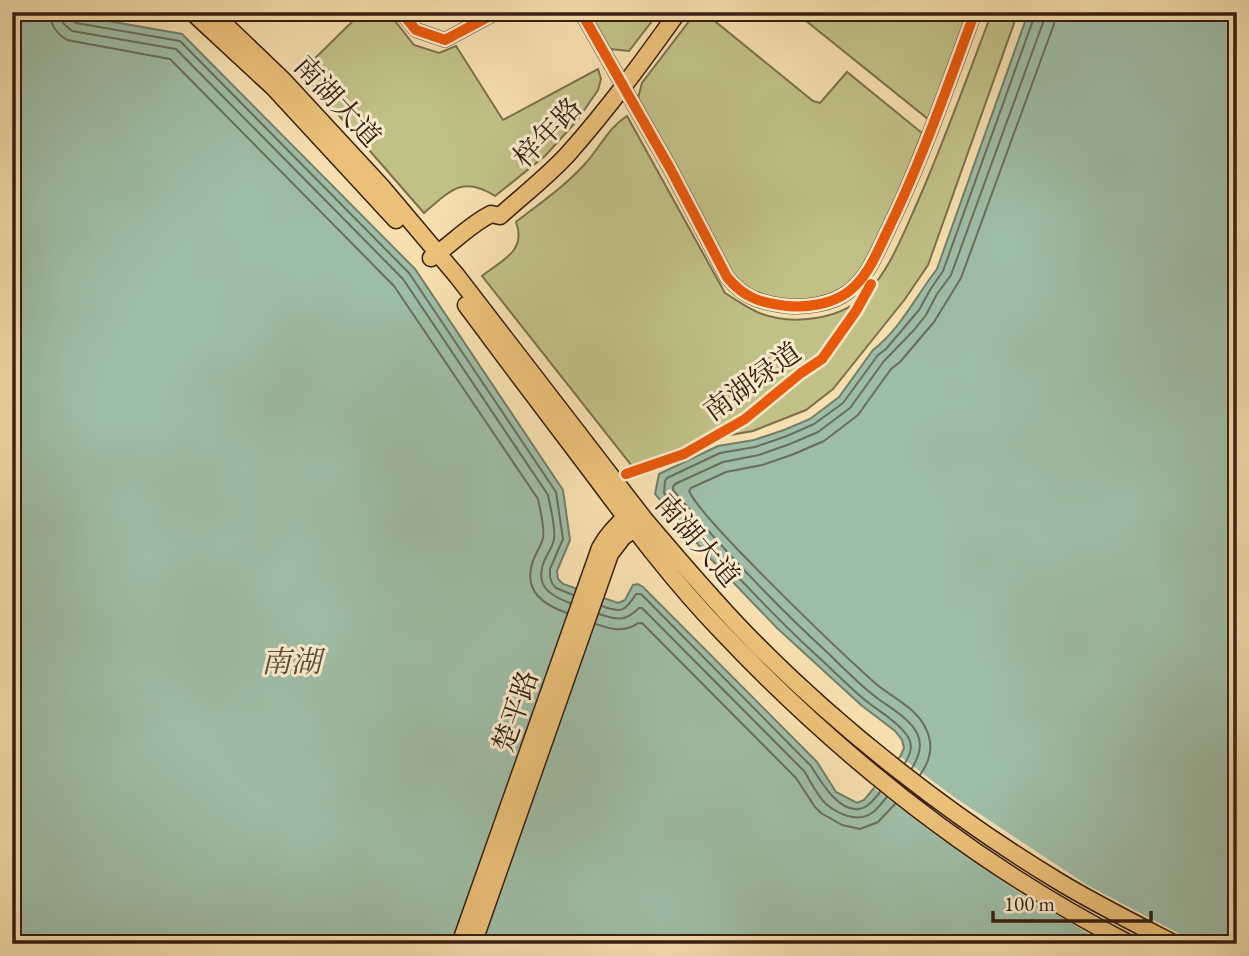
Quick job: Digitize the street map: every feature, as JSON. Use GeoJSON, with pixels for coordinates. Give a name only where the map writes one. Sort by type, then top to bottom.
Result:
{"type":"FeatureCollection","features":[{"type":"Feature","properties":{"kind":"main road","name":"南湖大道"},"geometry":{"type":"LineString","coordinates":[[192,12],[274,88],[457,276],[718,629],[800,710],[881,780],[935,822],[1060,905],[1130,944]]}},
{"type":"Feature","properties":{"kind":"main road","name":"南湖大道"},"geometry":{"type":"LineString","coordinates":[[212,12],[282,79],[381,186],[434,255]]}},
{"type":"Feature","properties":{"kind":"main road","name":"梓年路"},"geometry":{"type":"LineString","coordinates":[[434,255],[481,219],[491,214],[500,216],[566,156],[624,86],[678,12]]}},
{"type":"Feature","properties":{"kind":"main road","name":"南湖大道"},"geometry":{"type":"LineString","coordinates":[[635,519],[674,554],[755,643],[814,698],[894,765],[983,832],[1048,875],[1175,944]]}},
{"type":"Feature","properties":{"kind":"main road","name":"楚平路"},"geometry":{"type":"LineString","coordinates":[[473,944],[590,594],[600,548],[607,536],[635,519]]}},
{"type":"Feature","properties":{"kind":"main road","name":"楚平路"},"geometry":{"type":"LineString","coordinates":[[460,944],[590,594]]}},
{"type":"Feature","properties":{"kind":"street"},"geometry":{"type":"LineString","coordinates":[[401,12],[416,30],[445,40],[497,12]]}},
{"type":"Feature","properties":{"kind":"street"},"geometry":{"type":"LineString","coordinates":[[581,12],[727,277],[746,295],[767,303],[792,306],[820,304],[848,292],[871,266],[918,165],[975,12]]}},
{"type":"Feature","properties":{"kind":"green space"},"geometry":{"type":"Polygon","coordinates":[[[362,12],[388,12],[414,45],[439,53],[456,46],[503,120],[598,69],[601,79],[598,90],[576,122],[545,156],[495,196],[484,190],[465,186],[449,192],[424,213],[301,72],[362,12]]]}},
{"type":"Feature","properties":{"kind":"green space"},"geometry":{"type":"Polygon","coordinates":[[[589,12],[659,12],[629,51],[610,49],[589,12]]]}},
{"type":"Feature","properties":{"kind":"green space"},"geometry":{"type":"Polygon","coordinates":[[[795,12],[968,12],[928,119],[795,12]]]}},
{"type":"Feature","properties":{"kind":"green space"},"geometry":{"type":"Polygon","coordinates":[[[992,12],[1018,12],[928,265],[905,299],[833,389],[806,410],[753,431],[713,438],[667,463],[636,471],[482,276],[515,248],[519,232],[516,222],[576,173],[614,126],[627,116],[725,293],[752,310],[774,317],[801,320],[841,311],[863,297],[881,276],[895,252],[938,154],[992,12]]]}},
{"type":"Feature","properties":{"kind":"green space"},"geometry":{"type":"Polygon","coordinates":[[[706,14],[813,101],[820,103],[847,72],[922,133],[895,203],[866,264],[852,284],[836,294],[820,300],[786,302],[747,291],[733,277],[638,98],[642,83],[693,16],[706,14]]]}},
{"type":"Feature","properties":{"kind":"water","name":"南湖"},"geometry":{"type":"Polygon","coordinates":[[[12,12],[57,12],[182,34],[415,269],[563,490],[570,540],[557,571],[558,579],[563,584],[618,603],[625,600],[633,585],[643,587],[817,762],[836,792],[857,803],[864,800],[900,757],[904,748],[902,740],[777,628],[707,555],[655,494],[659,474],[718,446],[754,440],[810,419],[839,397],[873,350],[900,322],[937,269],[1026,19],[1031,12],[1237,12],[1237,939],[1232,937],[1220,944],[12,944],[12,12]]]}},
{"type":"Feature","properties":{"kind":"pier"},"geometry":{"type":"Polygon","coordinates":[[[901,757],[954,797],[1087,885],[1199,944],[1106,944],[1023,895],[933,833],[874,788],[901,757]]]}},
{"type":"Feature","properties":{"kind":"cycle path"},"geometry":{"type":"LineString","coordinates":[[401,12],[416,30],[445,40],[497,12]]}},
{"type":"Feature","properties":{"kind":"cycle path"},"geometry":{"type":"LineString","coordinates":[[581,12],[671,170],[727,277],[740,290],[754,298],[795,306],[811,306],[835,300],[855,286],[870,266],[922,152],[975,12]]}},
{"type":"Feature","properties":{"kind":"cycle path","name":"南湖绿道"},"geometry":{"type":"LineString","coordinates":[[626,474],[684,454],[745,419],[822,359],[856,311],[871,284]]}}]}
